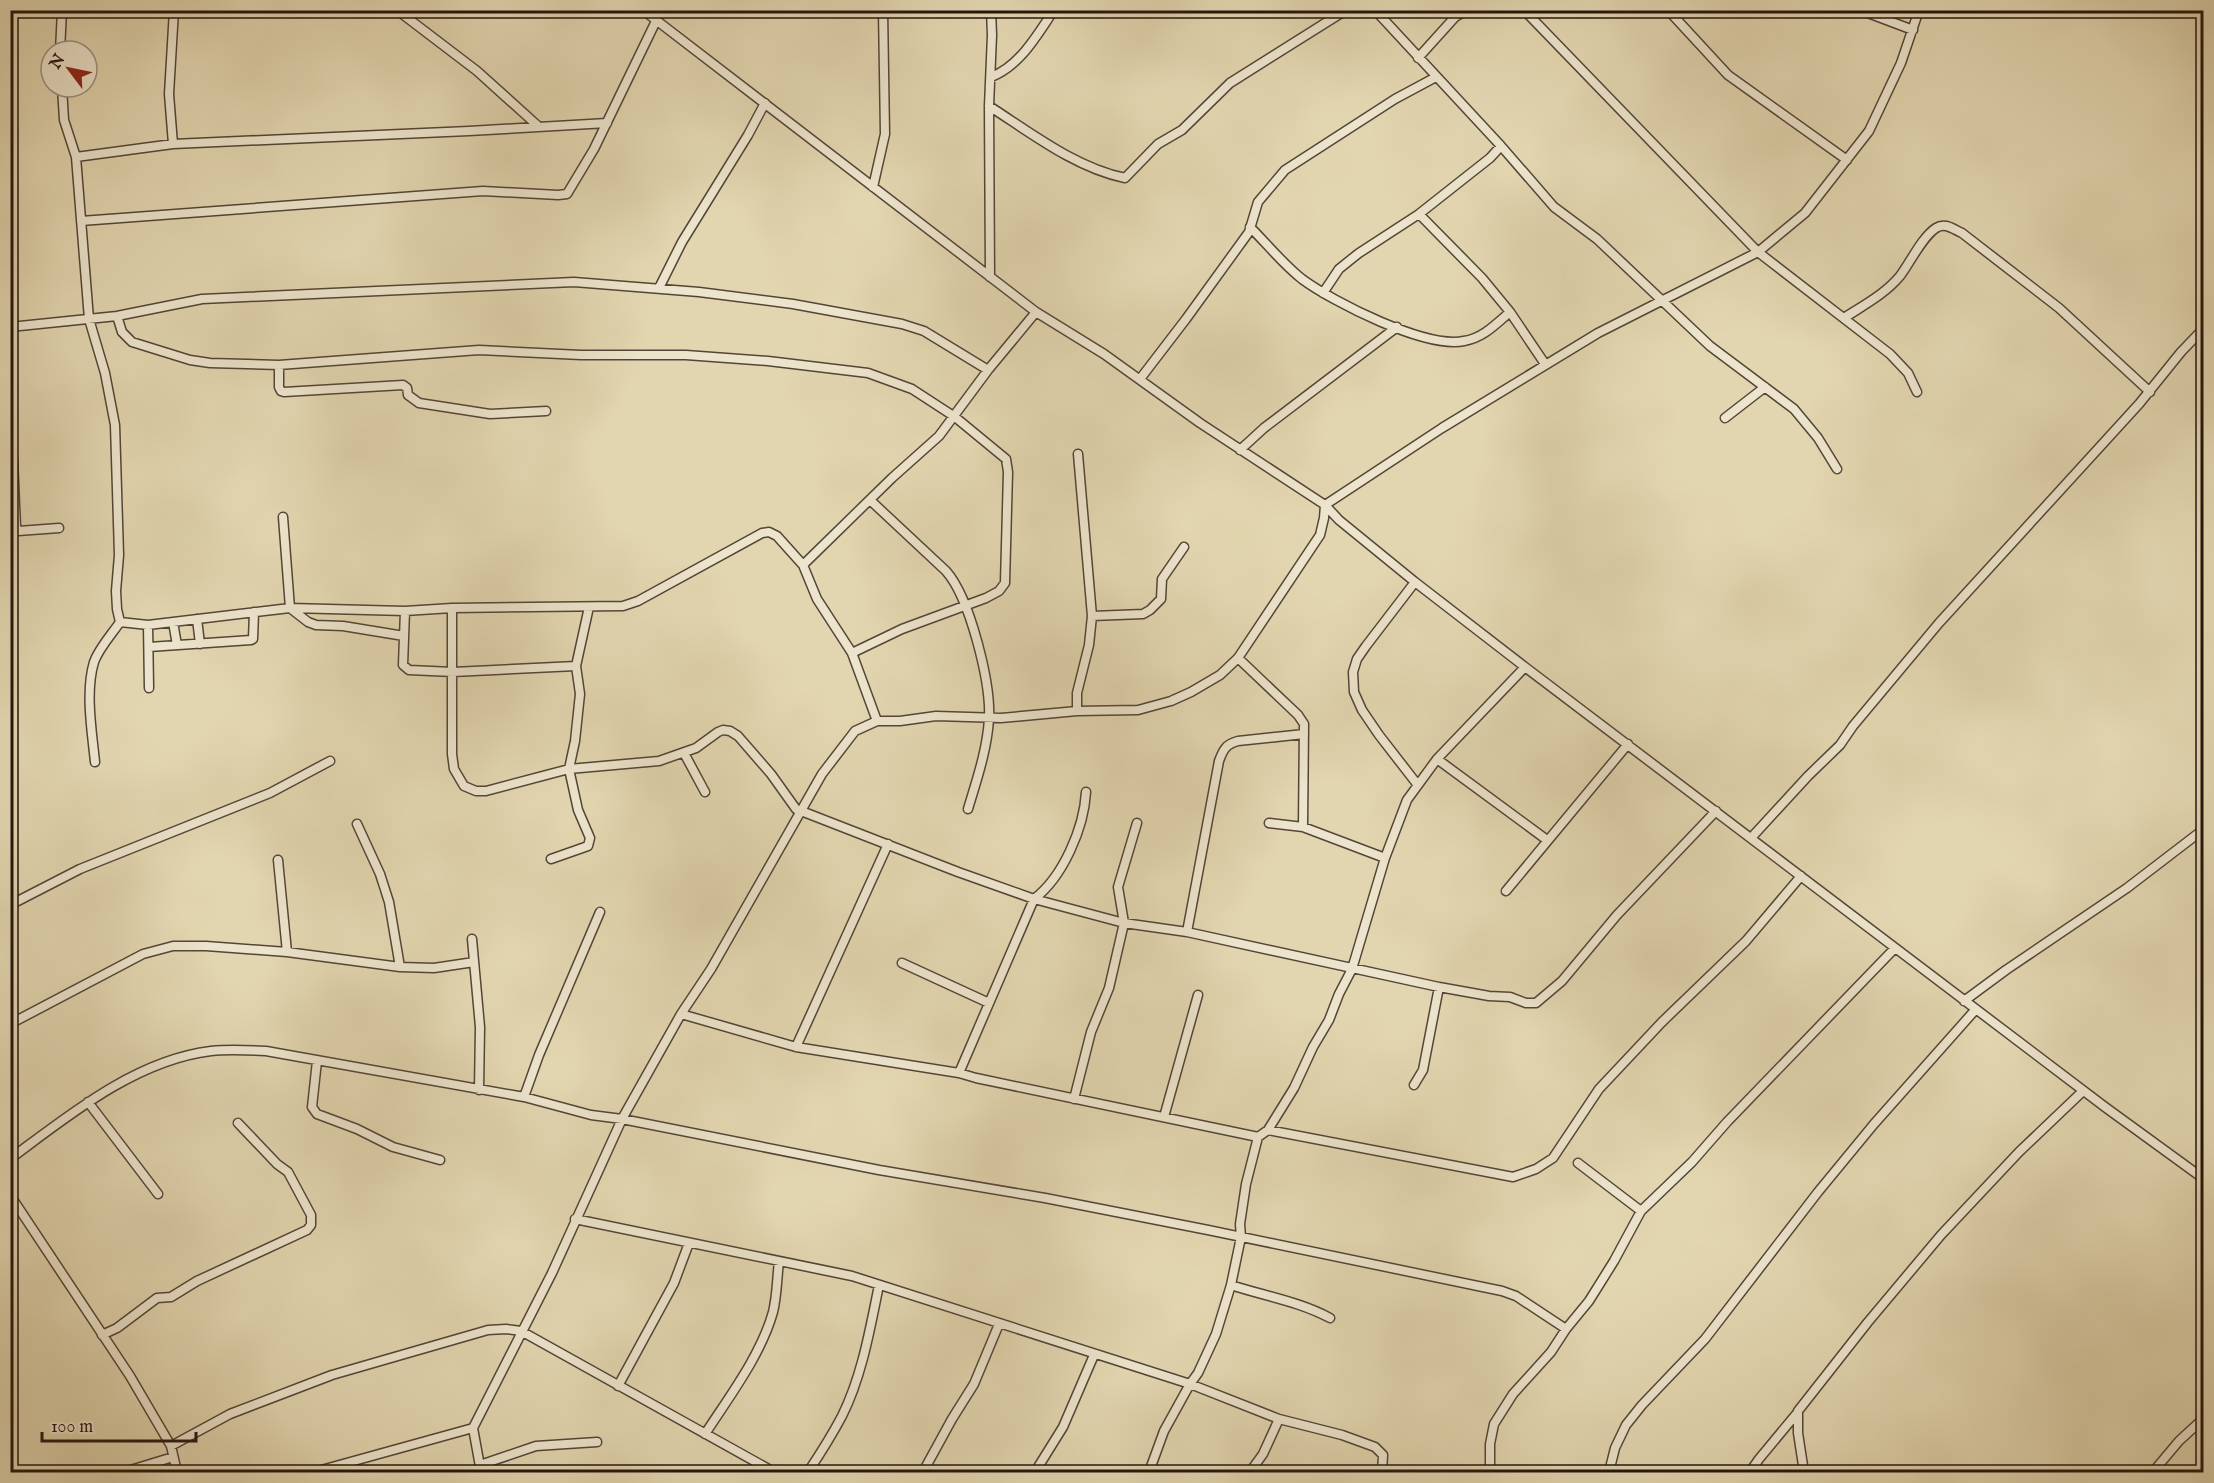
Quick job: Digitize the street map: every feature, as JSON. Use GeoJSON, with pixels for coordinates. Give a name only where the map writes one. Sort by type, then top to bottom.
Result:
{"type":"FeatureCollection","features":[{"type":"Feature","properties":{"kind":"street"},"geometry":{"type":"LineString","coordinates":[[61,39],[62,10]]}},
{"type":"Feature","properties":{"kind":"street"},"geometry":{"type":"LineString","coordinates":[[173,144],[170,94],[174,10]]}},
{"type":"Feature","properties":{"kind":"street"},"geometry":{"type":"LineString","coordinates":[[397,10],[477,71],[538,126]]}},
{"type":"Feature","properties":{"kind":"street"},"geometry":{"type":"LineString","coordinates":[[643,10],[1036,312],[1104,354],[1240,450],[1325,505],[1339,520],[1415,582],[1525,668],[2204,1179]]}},
{"type":"Feature","properties":{"kind":"street"},"geometry":{"type":"LineString","coordinates":[[873,187],[885,134],[883,10]]}},
{"type":"Feature","properties":{"kind":"street"},"geometry":{"type":"LineString","coordinates":[[990,277],[991,10]]}},
{"type":"Feature","properties":{"kind":"street"},"geometry":{"type":"LineString","coordinates":[[991,77],[1004,72],[1020,56],[1054,10]]}},
{"type":"Feature","properties":{"kind":"street"},"geometry":{"type":"LineString","coordinates":[[989,106],[1079,161],[1125,178],[1158,144],[1182,130],[1230,83],[1346,10]]}},
{"type":"Feature","properties":{"kind":"street"},"geometry":{"type":"LineString","coordinates":[[1375,10],[1554,207],[1597,239],[1710,346],[1794,409],[1818,438],[1837,469]]}},
{"type":"Feature","properties":{"kind":"street"},"geometry":{"type":"LineString","coordinates":[[1418,58],[1455,17],[1467,10]]}},
{"type":"Feature","properties":{"kind":"street"},"geometry":{"type":"LineString","coordinates":[[1524,10],[1758,252],[1890,354],[1908,373],[1917,392]]}},
{"type":"Feature","properties":{"kind":"street"},"geometry":{"type":"LineString","coordinates":[[1668,10],[1728,75],[1847,160]]}},
{"type":"Feature","properties":{"kind":"street"},"geometry":{"type":"LineString","coordinates":[[1860,10],[1913,30]]}},
{"type":"Feature","properties":{"kind":"street"},"geometry":{"type":"LineString","coordinates":[[1325,505],[1545,364],[1598,333],[1758,252],[1805,213],[1869,131],[1901,63],[1919,10]]}},
{"type":"Feature","properties":{"kind":"street"},"geometry":{"type":"LineString","coordinates":[[81,221],[483,191],[567,194],[589,158],[656,21]]}},
{"type":"Feature","properties":{"kind":"street"},"geometry":{"type":"LineString","coordinates":[[1140,379],[1249,231],[1258,202],[1285,170],[1395,99],[1436,77]]}},
{"type":"Feature","properties":{"kind":"street"},"geometry":{"type":"LineString","coordinates":[[63,99],[64,120],[76,157],[89,319],[105,373],[115,425],[119,555],[116,591],[120,622],[98,654],[92,676],[90,715],[94,762]]}},
{"type":"Feature","properties":{"kind":"street"},"geometry":{"type":"LineString","coordinates":[[659,288],[682,242],[765,103]]}},
{"type":"Feature","properties":{"kind":"street"},"geometry":{"type":"LineString","coordinates":[[76,157],[173,144],[607,123]]}},
{"type":"Feature","properties":{"kind":"street"},"geometry":{"type":"LineString","coordinates":[[1323,293],[1339,269],[1359,253],[1419,214],[1490,158],[1501,146]]}},
{"type":"Feature","properties":{"kind":"street"},"geometry":{"type":"LineString","coordinates":[[1419,214],[1482,278],[1510,312],[1545,364]]}},
{"type":"Feature","properties":{"kind":"street"},"geometry":{"type":"LineString","coordinates":[[1844,318],[1887,290],[1931,233],[1942,225],[1949,226],[1962,233],[2059,308],[2150,392]]}},
{"type":"Feature","properties":{"kind":"street"},"geometry":{"type":"LineString","coordinates":[[1250,227],[1302,278],[1323,293],[1366,316],[1422,338],[1440,342],[1462,342],[1483,334],[1510,312]]}},
{"type":"Feature","properties":{"kind":"street"},"geometry":{"type":"LineString","coordinates":[[10,327],[117,316],[214,298],[574,282],[659,288],[794,304],[902,324],[924,331],[988,370]]}},
{"type":"Feature","properties":{"kind":"street"},"geometry":{"type":"LineString","coordinates":[[803,565],[939,436],[988,370],[1036,312]]}},
{"type":"Feature","properties":{"kind":"street"},"geometry":{"type":"LineString","coordinates":[[117,316],[122,332],[132,342],[210,363],[279,365],[479,350],[581,355],[686,355],[768,361],[868,373],[912,389],[955,417],[1006,459],[1008,465],[1005,583],[999,591],[986,598],[902,629],[852,652]]}},
{"type":"Feature","properties":{"kind":"street"},"geometry":{"type":"LineString","coordinates":[[1240,450],[1264,428],[1397,327]]}},
{"type":"Feature","properties":{"kind":"street"},"geometry":{"type":"LineString","coordinates":[[1751,838],[1840,745],[1853,726],[1939,623],[2150,392],[2181,352],[2204,328]]}},
{"type":"Feature","properties":{"kind":"street"},"geometry":{"type":"LineString","coordinates":[[279,365],[279,387],[284,392],[404,385],[408,395],[419,403],[490,414],[546,411]]}},
{"type":"Feature","properties":{"kind":"street"},"geometry":{"type":"LineString","coordinates":[[1725,418],[1765,387]]}},
{"type":"Feature","properties":{"kind":"street"},"geometry":{"type":"LineString","coordinates":[[10,448],[13,459],[18,531],[59,528]]}},
{"type":"Feature","properties":{"kind":"street"},"geometry":{"type":"LineString","coordinates":[[1077,711],[1077,693],[1089,645],[1092,616],[1078,454]]}},
{"type":"Feature","properties":{"kind":"street"},"geometry":{"type":"LineString","coordinates":[[870,500],[955,580],[967,605],[980,654],[989,717],[984,756],[968,809]]}},
{"type":"Feature","properties":{"kind":"street"},"geometry":{"type":"LineString","coordinates":[[597,1442],[536,1446],[480,1469],[473,1428],[552,1273],[622,1119],[822,774],[855,731],[877,721],[900,721],[936,716],[989,717],[1077,711],[1138,710],[1171,701],[1191,692],[1220,675],[1238,658],[1320,535],[1325,505]]}},
{"type":"Feature","properties":{"kind":"street"},"geometry":{"type":"LineString","coordinates":[[283,517],[290,608],[308,622],[404,636]]}},
{"type":"Feature","properties":{"kind":"street"},"geometry":{"type":"LineString","coordinates":[[120,622],[148,625],[290,608],[405,611],[452,608],[622,606],[638,601],[762,533],[769,532],[777,536],[803,565],[817,599],[852,652],[877,721]]}},
{"type":"Feature","properties":{"kind":"street"},"geometry":{"type":"LineString","coordinates":[[1092,616],[1143,614],[1150,610],[1161,599],[1162,579],[1184,547]]}},
{"type":"Feature","properties":{"kind":"street"},"geometry":{"type":"LineString","coordinates":[[1415,582],[1362,652],[1353,672],[1354,692],[1362,710],[1417,784]]}},
{"type":"Feature","properties":{"kind":"street"},"geometry":{"type":"LineString","coordinates":[[551,859],[588,846],[590,842],[578,810],[569,769],[575,741],[580,694],[576,666],[589,607]]}},
{"type":"Feature","properties":{"kind":"street"},"geometry":{"type":"LineString","coordinates":[[452,608],[452,754],[454,769],[464,786],[476,791],[486,791],[569,769],[659,761],[696,748],[718,732],[730,731],[738,736],[771,774],[792,805],[800,811],[958,873],[1034,899],[1124,923],[1187,932],[1352,969],[1439,987],[1510,998],[1526,1003],[1536,1003],[1562,981],[1617,915],[1716,811]]}},
{"type":"Feature","properties":{"kind":"street"},"geometry":{"type":"LineString","coordinates":[[342,610],[343,626]]}},
{"type":"Feature","properties":{"kind":"street"},"geometry":{"type":"LineString","coordinates":[[405,611],[403,665],[409,670],[453,672],[576,666]]}},
{"type":"Feature","properties":{"kind":"street"},"geometry":{"type":"LineString","coordinates":[[149,647],[253,639],[254,612]]}},
{"type":"Feature","properties":{"kind":"street"},"geometry":{"type":"LineString","coordinates":[[197,619],[200,644]]}},
{"type":"Feature","properties":{"kind":"street"},"geometry":{"type":"LineString","coordinates":[[173,622],[177,645]]}},
{"type":"Feature","properties":{"kind":"street"},"geometry":{"type":"LineString","coordinates":[[148,625],[149,688]]}},
{"type":"Feature","properties":{"kind":"street"},"geometry":{"type":"LineString","coordinates":[[1238,658],[1298,715],[1304,724],[1303,827]]}},
{"type":"Feature","properties":{"kind":"street"},"geometry":{"type":"LineString","coordinates":[[1149,1473],[1164,1431],[1198,1373],[1216,1334],[1231,1284],[1241,1237],[1240,1224],[1246,1184],[1258,1137],[1268,1130],[1294,1088],[1352,969],[1385,858],[1407,800],[1437,759],[1525,668]]}},
{"type":"Feature","properties":{"kind":"street"},"geometry":{"type":"LineString","coordinates":[[1187,932],[1219,761],[1223,751],[1228,744],[1238,741],[1304,734]]}},
{"type":"Feature","properties":{"kind":"street"},"geometry":{"type":"LineString","coordinates":[[1506,891],[1628,744]]}},
{"type":"Feature","properties":{"kind":"street"},"geometry":{"type":"LineString","coordinates":[[684,753],[705,792]]}},
{"type":"Feature","properties":{"kind":"street"},"geometry":{"type":"LineString","coordinates":[[1437,759],[1548,840]]}},
{"type":"Feature","properties":{"kind":"street"},"geometry":{"type":"LineString","coordinates":[[10,905],[80,869],[270,793],[330,761]]}},
{"type":"Feature","properties":{"kind":"street"},"geometry":{"type":"LineString","coordinates":[[959,1073],[1034,899],[1044,892],[1052,881],[1074,842],[1083,816],[1086,792]]}},
{"type":"Feature","properties":{"kind":"street"},"geometry":{"type":"LineString","coordinates":[[1269,822],[1303,827],[1385,858]]}},
{"type":"Feature","properties":{"kind":"street"},"geometry":{"type":"LineString","coordinates":[[1074,1099],[1091,1032],[1109,988],[1124,923],[1118,887],[1137,823]]}},
{"type":"Feature","properties":{"kind":"street"},"geometry":{"type":"LineString","coordinates":[[357,824],[380,874],[389,902],[400,967]]}},
{"type":"Feature","properties":{"kind":"street"},"geometry":{"type":"LineString","coordinates":[[1964,1000],[2127,888],[2204,829]]}},
{"type":"Feature","properties":{"kind":"street"},"geometry":{"type":"LineString","coordinates":[[796,1047],[888,844]]}},
{"type":"Feature","properties":{"kind":"street"},"geometry":{"type":"LineString","coordinates":[[278,860],[287,952]]}},
{"type":"Feature","properties":{"kind":"street"},"geometry":{"type":"LineString","coordinates":[[1268,1130],[1514,1177],[1536,1169],[1553,1158],[1599,1089],[1662,1022],[1746,941],[1801,876]]}},
{"type":"Feature","properties":{"kind":"street"},"geometry":{"type":"LineString","coordinates":[[524,1097],[539,1055],[600,912]]}},
{"type":"Feature","properties":{"kind":"street"},"geometry":{"type":"LineString","coordinates":[[472,939],[480,1027],[479,1090]]}},
{"type":"Feature","properties":{"kind":"street"},"geometry":{"type":"LineString","coordinates":[[10,1024],[143,954],[173,946],[287,952],[400,967],[434,968],[474,962]]}},
{"type":"Feature","properties":{"kind":"street"},"geometry":{"type":"LineString","coordinates":[[1490,1473],[1490,1444],[1494,1424],[1513,1394],[1551,1352],[1589,1301],[1614,1262],[1641,1211],[1692,1162],[1727,1122],[1896,948]]}},
{"type":"Feature","properties":{"kind":"street"},"geometry":{"type":"LineString","coordinates":[[902,963],[989,1003]]}},
{"type":"Feature","properties":{"kind":"street"},"geometry":{"type":"LineString","coordinates":[[1414,1085],[1423,1070],[1439,987]]}},
{"type":"Feature","properties":{"kind":"street"},"geometry":{"type":"LineString","coordinates":[[1164,1117],[1198,995]]}},
{"type":"Feature","properties":{"kind":"street"},"geometry":{"type":"LineString","coordinates":[[1609,1473],[1615,1448],[1631,1419],[1706,1339],[1818,1192],[1874,1124],[1976,1009]]}},
{"type":"Feature","properties":{"kind":"street"},"geometry":{"type":"LineString","coordinates":[[681,1014],[796,1047],[959,1073],[1258,1137]]}},
{"type":"Feature","properties":{"kind":"street"},"geometry":{"type":"LineString","coordinates":[[10,1159],[88,1102],[126,1079],[180,1058],[208,1051],[266,1051],[524,1097],[591,1115],[622,1119],[879,1170],[1056,1200],[1502,1291],[1516,1296],[1566,1329]]}},
{"type":"Feature","properties":{"kind":"street"},"geometry":{"type":"LineString","coordinates":[[316,1061],[312,1107],[317,1113],[393,1147],[440,1160]]}},
{"type":"Feature","properties":{"kind":"street"},"geometry":{"type":"LineString","coordinates":[[1750,1473],[1868,1322],[1941,1235],[2019,1152],[2084,1090]]}},
{"type":"Feature","properties":{"kind":"street"},"geometry":{"type":"LineString","coordinates":[[88,1102],[158,1194]]}},
{"type":"Feature","properties":{"kind":"street"},"geometry":{"type":"LineString","coordinates":[[102,1335],[117,1328],[157,1299],[171,1297],[197,1281],[307,1230],[311,1225],[311,1215],[288,1172],[277,1164],[238,1123]]}},
{"type":"Feature","properties":{"kind":"street"},"geometry":{"type":"LineString","coordinates":[[1578,1163],[1641,1211]]}},
{"type":"Feature","properties":{"kind":"street"},"geometry":{"type":"LineString","coordinates":[[10,1195],[130,1376],[171,1446],[177,1473]]}},
{"type":"Feature","properties":{"kind":"street"},"geometry":{"type":"LineString","coordinates":[[575,1219],[852,1276],[1190,1384],[1279,1419],[1342,1435],[1375,1447],[1383,1455],[1382,1473]]}},
{"type":"Feature","properties":{"kind":"street"},"geometry":{"type":"LineString","coordinates":[[618,1386],[674,1283],[689,1243]]}},
{"type":"Feature","properties":{"kind":"street"},"geometry":{"type":"LineString","coordinates":[[705,1434],[742,1378],[759,1346],[773,1312],[779,1261]]}},
{"type":"Feature","properties":{"kind":"street"},"geometry":{"type":"LineString","coordinates":[[1231,1284],[1259,1294],[1291,1301],[1330,1318]]}},
{"type":"Feature","properties":{"kind":"street"},"geometry":{"type":"LineString","coordinates":[[808,1473],[842,1414],[851,1393],[868,1335],[879,1285]]}},
{"type":"Feature","properties":{"kind":"street"},"geometry":{"type":"LineString","coordinates":[[923,1473],[974,1384],[999,1324]]}},
{"type":"Feature","properties":{"kind":"street"},"geometry":{"type":"LineString","coordinates":[[171,1446],[230,1414],[332,1375],[488,1330],[506,1329],[521,1331],[774,1473]]}},
{"type":"Feature","properties":{"kind":"street"},"geometry":{"type":"LineString","coordinates":[[1035,1473],[1063,1427],[1094,1355]]}},
{"type":"Feature","properties":{"kind":"street"},"geometry":{"type":"LineString","coordinates":[[1798,1411],[1803,1473]]}},
{"type":"Feature","properties":{"kind":"street"},"geometry":{"type":"LineString","coordinates":[[2153,1473],[2179,1441],[2204,1418]]}},
{"type":"Feature","properties":{"kind":"street"},"geometry":{"type":"LineString","coordinates":[[1250,1473],[1263,1454],[1279,1419]]}},
{"type":"Feature","properties":{"kind":"street"},"geometry":{"type":"LineString","coordinates":[[314,1473],[473,1428]]}},
{"type":"Feature","properties":{"kind":"street"},"geometry":{"type":"LineString","coordinates":[[124,1473],[173,1457]]}}]}
